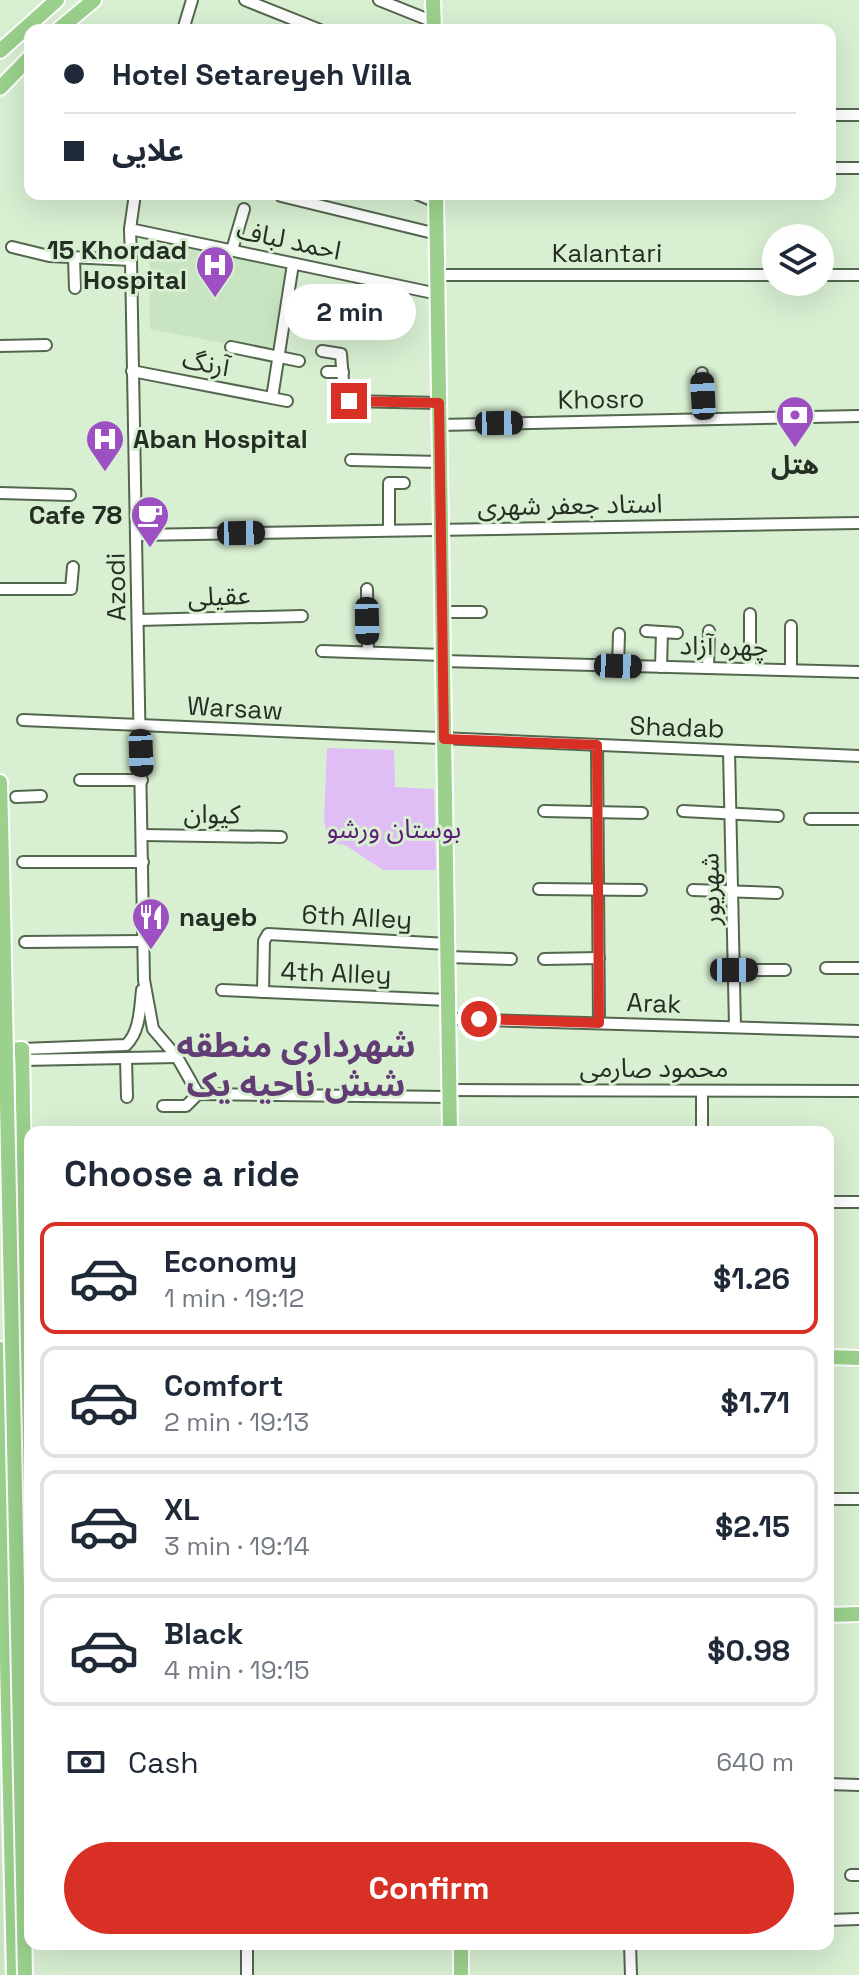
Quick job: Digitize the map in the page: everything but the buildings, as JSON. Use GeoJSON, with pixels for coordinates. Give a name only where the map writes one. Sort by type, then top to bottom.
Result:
{"type":"FeatureCollection","features":[{"type":"Feature","properties":{"kind":"main road"},"geometry":{"type":"LineString","coordinates":[[27,24],[57,0]]}},
{"type":"Feature","properties":{"kind":"main road"},"geometry":{"type":"LineString","coordinates":[[65,24],[94,0]]}},
{"type":"Feature","properties":{"kind":"main road"},"geometry":{"type":"LineString","coordinates":[[433,0],[434,24]]}},
{"type":"Feature","properties":{"kind":"main road"},"geometry":{"type":"LineString","coordinates":[[0,51],[24,27]]}},
{"type":"Feature","properties":{"kind":"main road"},"geometry":{"type":"LineString","coordinates":[[0,88],[24,63]]}},
{"type":"Feature","properties":{"kind":"main road"},"geometry":{"type":"LineString","coordinates":[[436,200],[450,1126]]}},
{"type":"Feature","properties":{"kind":"main road"},"geometry":{"type":"LineString","coordinates":[[0,782],[24,1927]]}},
{"type":"Feature","properties":{"kind":"main road"},"geometry":{"type":"LineString","coordinates":[[0,1052],[22,1055],[24,1126]]}},
{"type":"Feature","properties":{"kind":"main road"},"geometry":{"type":"LineString","coordinates":[[0,1179],[14,1174],[24,1182]]}},
{"type":"Feature","properties":{"kind":"main road"},"geometry":{"type":"LineString","coordinates":[[0,1245],[6,1250],[16,1251],[24,1245]]}},
{"type":"Feature","properties":{"kind":"main road"},"geometry":{"type":"LineString","coordinates":[[0,1327],[24,1328]]}},
{"type":"Feature","properties":{"kind":"main road"},"geometry":{"type":"LineString","coordinates":[[0,1349],[14,1975]]}},
{"type":"Feature","properties":{"kind":"main road"},"geometry":{"type":"LineString","coordinates":[[834,1357],[859,1358]]}},
{"type":"Feature","properties":{"kind":"main road"},"geometry":{"type":"LineString","coordinates":[[1,1441],[24,1435]]}},
{"type":"Feature","properties":{"kind":"main road"},"geometry":{"type":"LineString","coordinates":[[834,1615],[859,1614]]}},
{"type":"Feature","properties":{"kind":"main road"},"geometry":{"type":"LineString","coordinates":[[7,1629],[24,1629]]}},
{"type":"Feature","properties":{"kind":"main road"},"geometry":{"type":"LineString","coordinates":[[24,1950],[25,1975]]}},
{"type":"Feature","properties":{"kind":"main road"},"geometry":{"type":"LineString","coordinates":[[461,1950],[461,1975]]}},
{"type":"Feature","properties":{"kind":"street"},"geometry":{"type":"LineString","coordinates":[[185,24],[192,0]]}},
{"type":"Feature","properties":{"kind":"street"},"geometry":{"type":"LineString","coordinates":[[245,0],[305,24]]}},
{"type":"Feature","properties":{"kind":"street"},"geometry":{"type":"LineString","coordinates":[[379,0],[430,24]]}},
{"type":"Feature","properties":{"kind":"street"},"geometry":{"type":"LineString","coordinates":[[836,115],[859,115]]}},
{"type":"Feature","properties":{"kind":"street"},"geometry":{"type":"LineString","coordinates":[[836,168],[859,168]]}},
{"type":"Feature","properties":{"kind":"street","name":"Azodi"},"geometry":{"type":"LineString","coordinates":[[134,200],[130,229],[144,980]]}},
{"type":"Feature","properties":{"kind":"street"},"geometry":{"type":"LineString","coordinates":[[297,200],[437,234]]}},
{"type":"Feature","properties":{"kind":"street"},"geometry":{"type":"LineString","coordinates":[[232,250],[244,209]]}},
{"type":"Feature","properties":{"kind":"street","name":"احمد لباف"},"geometry":{"type":"LineString","coordinates":[[130,229],[438,294]]}},
{"type":"Feature","properties":{"kind":"street"},"geometry":{"type":"LineString","coordinates":[[12,247],[49,256],[131,260]]}},
{"type":"Feature","properties":{"kind":"street"},"geometry":{"type":"LineString","coordinates":[[74,258],[75,288]]}},
{"type":"Feature","properties":{"kind":"street"},"geometry":{"type":"LineString","coordinates":[[272,398],[293,264]]}},
{"type":"Feature","properties":{"kind":"street","name":"Kalantari"},"geometry":{"type":"LineString","coordinates":[[438,275],[762,275]]}},
{"type":"Feature","properties":{"kind":"street"},"geometry":{"type":"LineString","coordinates":[[834,275],[859,275]]}},
{"type":"Feature","properties":{"kind":"street"},"geometry":{"type":"LineString","coordinates":[[0,346],[46,345]]}},
{"type":"Feature","properties":{"kind":"street"},"geometry":{"type":"LineString","coordinates":[[231,347],[299,361]]}},
{"type":"Feature","properties":{"kind":"street"},"geometry":{"type":"LineString","coordinates":[[322,351],[341,354],[344,397],[349,401],[439,403]]}},
{"type":"Feature","properties":{"kind":"street","name":"آرنگ"},"geometry":{"type":"LineString","coordinates":[[132,371],[287,401]]}},
{"type":"Feature","properties":{"kind":"street"},"geometry":{"type":"LineString","coordinates":[[327,372],[343,372]]}},
{"type":"Feature","properties":{"kind":"street"},"geometry":{"type":"LineString","coordinates":[[702,373],[704,419]]}},
{"type":"Feature","properties":{"kind":"street","name":"Khosro"},"geometry":{"type":"LineString","coordinates":[[440,425],[859,416]]}},
{"type":"Feature","properties":{"kind":"street"},"geometry":{"type":"LineString","coordinates":[[351,460],[440,462]]}},
{"type":"Feature","properties":{"kind":"street"},"geometry":{"type":"LineString","coordinates":[[389,530],[389,483],[404,483]]}},
{"type":"Feature","properties":{"kind":"street"},"geometry":{"type":"LineString","coordinates":[[0,493],[70,495]]}},
{"type":"Feature","properties":{"kind":"street","name":"استاد جعفر شهری"},"geometry":{"type":"LineString","coordinates":[[137,535],[859,523]]}},
{"type":"Feature","properties":{"kind":"street"},"geometry":{"type":"LineString","coordinates":[[0,589],[73,588],[73,567]]}},
{"type":"Feature","properties":{"kind":"street"},"geometry":{"type":"LineString","coordinates":[[367,589],[368,652]]}},
{"type":"Feature","properties":{"kind":"street"},"geometry":{"type":"LineString","coordinates":[[443,612],[481,612]]}},
{"type":"Feature","properties":{"kind":"street"},"geometry":{"type":"LineString","coordinates":[[750,614],[750,669]]}},
{"type":"Feature","properties":{"kind":"street","name":"عقیلی"},"geometry":{"type":"LineString","coordinates":[[138,620],[302,616]]}},
{"type":"Feature","properties":{"kind":"street"},"geometry":{"type":"LineString","coordinates":[[791,626],[791,670]]}},
{"type":"Feature","properties":{"kind":"street"},"geometry":{"type":"LineString","coordinates":[[646,631],[677,633]]}},
{"type":"Feature","properties":{"kind":"street"},"geometry":{"type":"LineString","coordinates":[[708,668],[709,631]]}},
{"type":"Feature","properties":{"kind":"street"},"geometry":{"type":"LineString","coordinates":[[661,667],[662,632]]}},
{"type":"Feature","properties":{"kind":"street"},"geometry":{"type":"LineString","coordinates":[[618,666],[619,634]]}},
{"type":"Feature","properties":{"kind":"street","name":"چهره آزاد"},"geometry":{"type":"LineString","coordinates":[[322,651],[618,666],[859,672]]}},
{"type":"Feature","properties":{"kind":"street","name":"Warsaw"},"geometry":{"type":"LineString","coordinates":[[23,720],[444,739]]}},
{"type":"Feature","properties":{"kind":"street","name":"Shadab"},"geometry":{"type":"LineString","coordinates":[[444,739],[859,756]]}},
{"type":"Feature","properties":{"kind":"street"},"geometry":{"type":"LineString","coordinates":[[597,745],[599,1023]]}},
{"type":"Feature","properties":{"kind":"street","name":"شهریور"},"geometry":{"type":"LineString","coordinates":[[729,751],[735,1027]]}},
{"type":"Feature","properties":{"kind":"street"},"geometry":{"type":"LineString","coordinates":[[80,780],[142,780]]}},
{"type":"Feature","properties":{"kind":"street"},"geometry":{"type":"LineString","coordinates":[[16,797],[41,796]]}},
{"type":"Feature","properties":{"kind":"street"},"geometry":{"type":"LineString","coordinates":[[544,811],[642,813]]}},
{"type":"Feature","properties":{"kind":"street"},"geometry":{"type":"LineString","coordinates":[[683,811],[778,816]]}},
{"type":"Feature","properties":{"kind":"street"},"geometry":{"type":"LineString","coordinates":[[810,819],[859,819]]}},
{"type":"Feature","properties":{"kind":"street","name":"کیوان"},"geometry":{"type":"LineString","coordinates":[[143,835],[281,837]]}},
{"type":"Feature","properties":{"kind":"street"},"geometry":{"type":"LineString","coordinates":[[23,862],[143,862]]}},
{"type":"Feature","properties":{"kind":"street"},"geometry":{"type":"LineString","coordinates":[[539,889],[641,890]]}},
{"type":"Feature","properties":{"kind":"street"},"geometry":{"type":"LineString","coordinates":[[693,890],[777,893]]}},
{"type":"Feature","properties":{"kind":"street","name":"6th Alley"},"geometry":{"type":"LineString","coordinates":[[263,992],[264,937],[268,934],[448,950],[511,959]]}},
{"type":"Feature","properties":{"kind":"street"},"geometry":{"type":"LineString","coordinates":[[25,942],[143,941]]}},
{"type":"Feature","properties":{"kind":"street"},"geometry":{"type":"LineString","coordinates":[[544,959],[599,958]]}},
{"type":"Feature","properties":{"kind":"street"},"geometry":{"type":"LineString","coordinates":[[826,968],[859,968]]}},
{"type":"Feature","properties":{"kind":"street"},"geometry":{"type":"LineString","coordinates":[[734,970],[785,970]]}},
{"type":"Feature","properties":{"kind":"street"},"geometry":{"type":"LineString","coordinates":[[22,1055],[131,1042],[144,980]]}},
{"type":"Feature","properties":{"kind":"street"},"geometry":{"type":"LineString","coordinates":[[144,980],[153,1029],[177,1057],[198,1094]]}},
{"type":"Feature","properties":{"kind":"street","name":"4th Alley"},"geometry":{"type":"LineString","coordinates":[[222,990],[448,1000]]}},
{"type":"Feature","properties":{"kind":"street","name":"Arak"},"geometry":{"type":"LineString","coordinates":[[449,1019],[859,1031]]}},
{"type":"Feature","properties":{"kind":"street"},"geometry":{"type":"LineString","coordinates":[[22,1055],[177,1057]]}},
{"type":"Feature","properties":{"kind":"street"},"geometry":{"type":"LineString","coordinates":[[126,1058],[127,1097]]}},
{"type":"Feature","properties":{"kind":"street"},"geometry":{"type":"LineString","coordinates":[[702,1091],[702,1126]]}},
{"type":"Feature","properties":{"kind":"street","name":"محمود صارمی"},"geometry":{"type":"LineString","coordinates":[[163,1106],[186,1106],[198,1094],[859,1091]]}},
{"type":"Feature","properties":{"kind":"street"},"geometry":{"type":"LineString","coordinates":[[834,1202],[859,1202]]}},
{"type":"Feature","properties":{"kind":"street"},"geometry":{"type":"LineString","coordinates":[[834,1499],[859,1499]]}},
{"type":"Feature","properties":{"kind":"street"},"geometry":{"type":"LineString","coordinates":[[834,1784],[859,1785]]}},
{"type":"Feature","properties":{"kind":"street"},"geometry":{"type":"LineString","coordinates":[[834,1920],[859,1919]]}},
{"type":"Feature","properties":{"kind":"street"},"geometry":{"type":"LineString","coordinates":[[247,1950],[247,1975]]}},
{"type":"Feature","properties":{"kind":"street"},"geometry":{"type":"LineString","coordinates":[[630,1950],[631,1975]]}},
{"type":"Feature","properties":{"kind":"shaded area","name":"15 Khordad Hospital"},"geometry":{"type":"Polygon","coordinates":[[[149,241],[286,269],[274,353],[150,329],[149,241]]]}},
{"type":"Feature","properties":{"kind":"shaded area"},"geometry":{"type":"Polygon","coordinates":[[[0,1810],[3,1901],[4,1975],[0,1975],[0,1810]]]}},
{"type":"Feature","properties":{"kind":"green space","name":"بوستان ورشو"},"geometry":{"type":"Polygon","coordinates":[[[327,748],[394,750],[395,787],[434,789],[436,870],[383,870],[345,845],[328,843],[324,819],[327,748]]]}},
{"type":"Feature","properties":{"kind":"place","name":"15 Khordad Hospital"},"geometry":{"type":"Point","coordinates":[215,299]}},
{"type":"Feature","properties":{"kind":"place","name":"هتل"},"geometry":{"type":"Point","coordinates":[795,449]}},
{"type":"Feature","properties":{"kind":"place","name":"Aban Hospital"},"geometry":{"type":"Point","coordinates":[105,473]}},
{"type":"Feature","properties":{"kind":"place","name":"Cafe 78"},"geometry":{"type":"Point","coordinates":[150,549]}},
{"type":"Feature","properties":{"kind":"place","name":"nayeb"},"geometry":{"type":"Point","coordinates":[151,951]}},
{"type":"Feature","properties":{"kind":"district","name":"شهرداری منطقه شش ناحیه یک"},"geometry":{"type":"Point","coordinates":[296,1064]}},
{"type":"Feature","properties":{"kind":"route"},"geometry":{"type":"LineString","coordinates":[[349,401],[439,403],[444,739],[597,745],[599,1023],[479,1019]]}}]}
